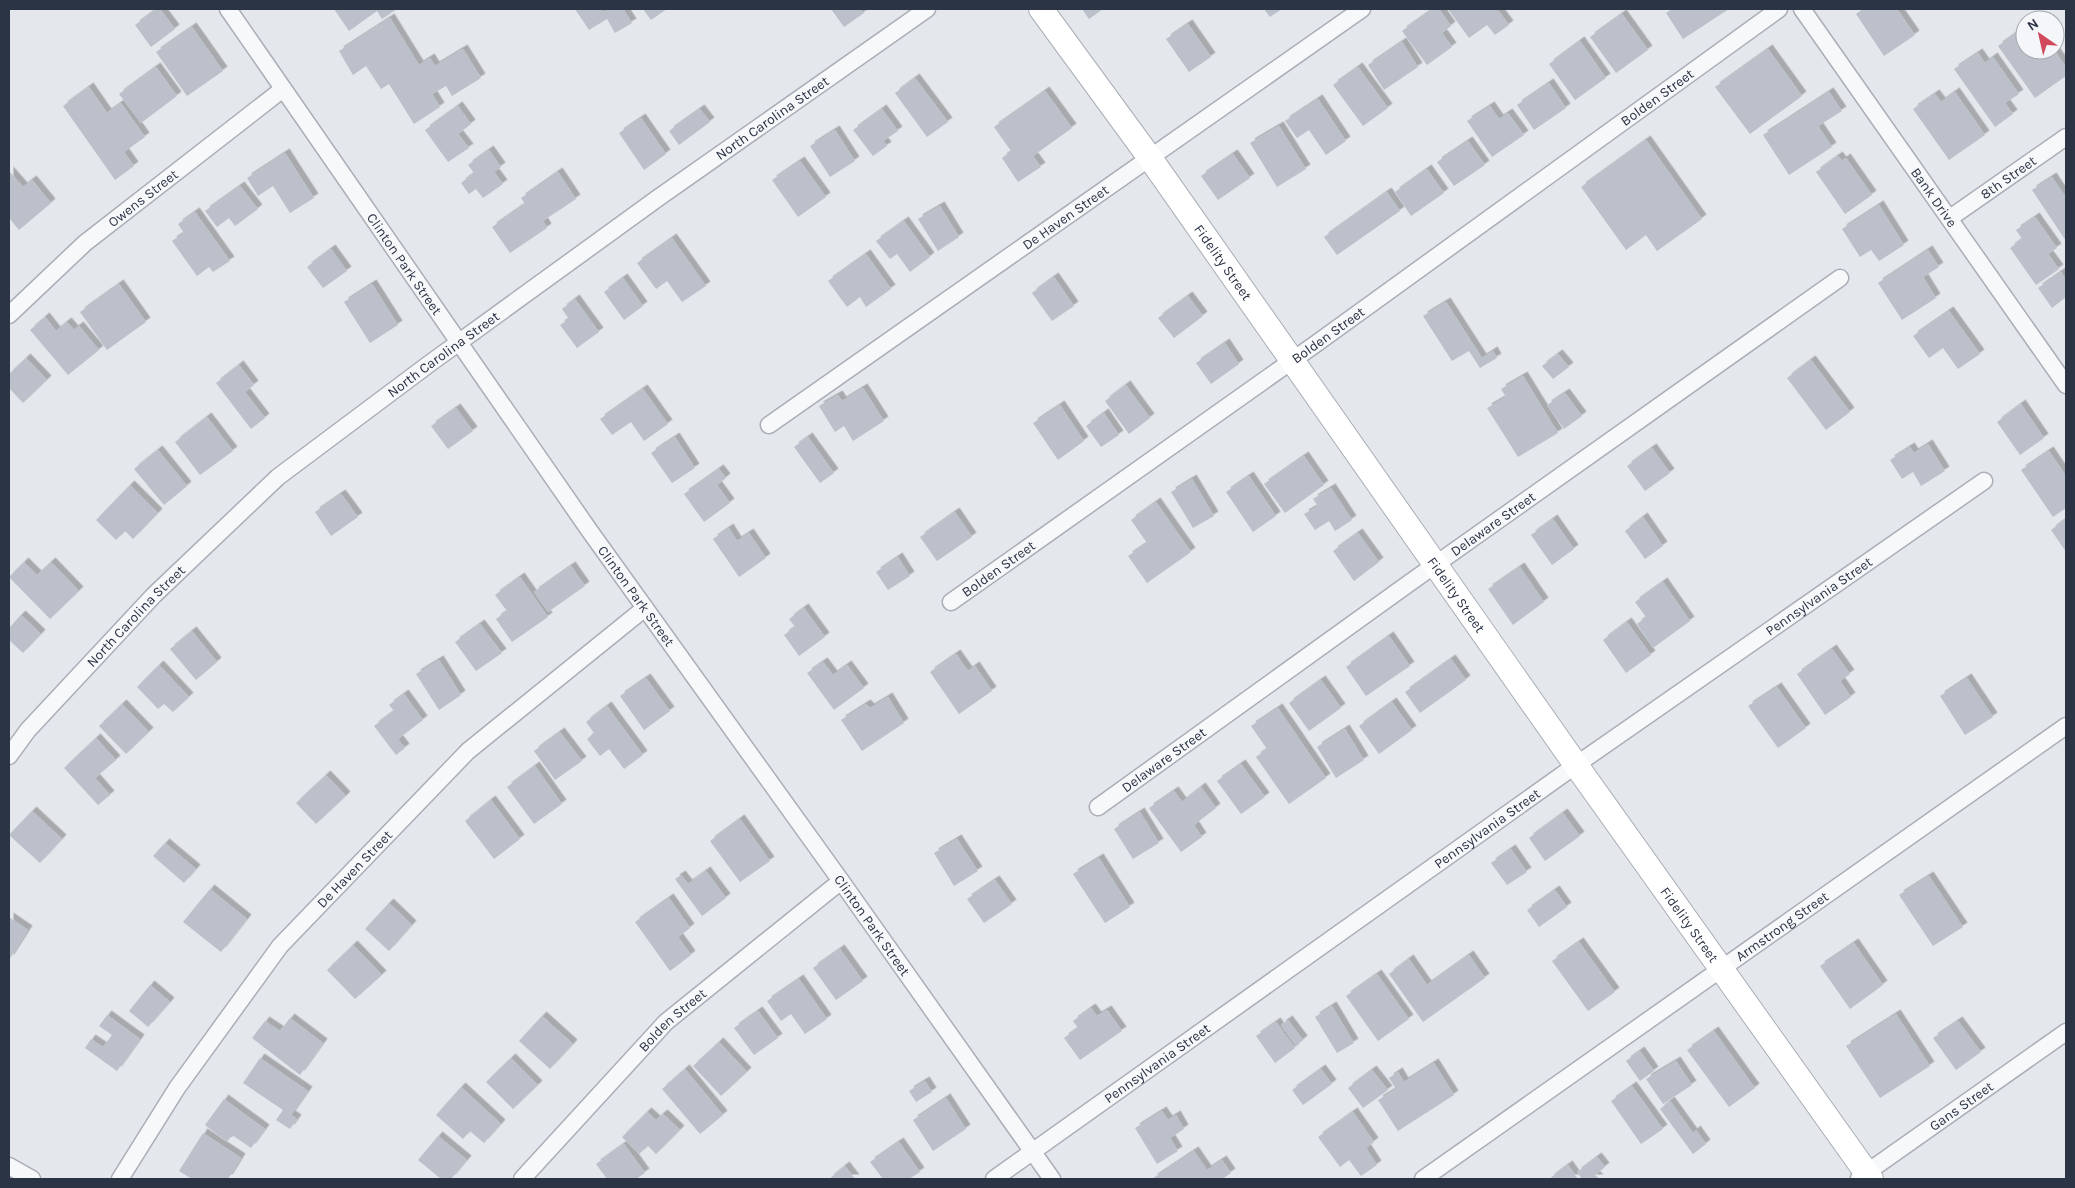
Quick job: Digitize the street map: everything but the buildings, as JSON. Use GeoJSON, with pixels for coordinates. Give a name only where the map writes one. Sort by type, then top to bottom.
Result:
{"type":"FeatureCollection","features":[{"type":"Feature","properties":{"kind":"main road","name":"Fidelity Street"},"geometry":{"type":"LineString","coordinates":[[1041,9],[1150,158],[1293,360],[1865,1177]]}},
{"type":"Feature","properties":{"kind":"street","name":"Clinton Park Street"},"geometry":{"type":"LineString","coordinates":[[228,9],[645,608],[1052,1179]]}},
{"type":"Feature","properties":{"kind":"street","name":"North Carolina Street"},"geometry":{"type":"LineString","coordinates":[[9,756],[28,730],[154,595],[278,477],[658,198],[927,9]]}},
{"type":"Feature","properties":{"kind":"street","name":"De Haven Street"},"geometry":{"type":"LineString","coordinates":[[769,425],[1362,9]]}},
{"type":"Feature","properties":{"kind":"street","name":"Bolden Street"},"geometry":{"type":"LineString","coordinates":[[951,602],[1293,360],[1779,9]]}},
{"type":"Feature","properties":{"kind":"street","name":"Bank Drive"},"geometry":{"type":"LineString","coordinates":[[1802,9],[2066,385]]}},
{"type":"Feature","properties":{"kind":"street","name":"Owens Street"},"geometry":{"type":"LineString","coordinates":[[9,315],[85,243],[284,89]]}},
{"type":"Feature","properties":{"kind":"street","name":"8th Street"},"geometry":{"type":"LineString","coordinates":[[1950,218],[2066,137]]}},
{"type":"Feature","properties":{"kind":"street","name":"Delaware Street"},"geometry":{"type":"LineString","coordinates":[[1098,807],[1436,564],[1840,278]]}},
{"type":"Feature","properties":{"kind":"street","name":"Pennsylvania Street"},"geometry":{"type":"LineString","coordinates":[[994,1179],[1576,765],[1984,482]]}},
{"type":"Feature","properties":{"kind":"street","name":"De Haven Street"},"geometry":{"type":"LineString","coordinates":[[120,1179],[178,1088],[280,946],[468,752],[645,608]]}},
{"type":"Feature","properties":{"kind":"street","name":"Armstrong Street"},"geometry":{"type":"LineString","coordinates":[[1422,1179],[2066,726]]}},
{"type":"Feature","properties":{"kind":"street","name":"Bolden Street"},"geometry":{"type":"LineString","coordinates":[[522,1179],[666,1022],[841,881]]}},
{"type":"Feature","properties":{"kind":"street","name":"Gans Street"},"geometry":{"type":"LineString","coordinates":[[1865,1177],[2066,1032]]}},
{"type":"Feature","properties":{"kind":"street"},"geometry":{"type":"LineString","coordinates":[[9,1166],[32,1179]]}}]}
